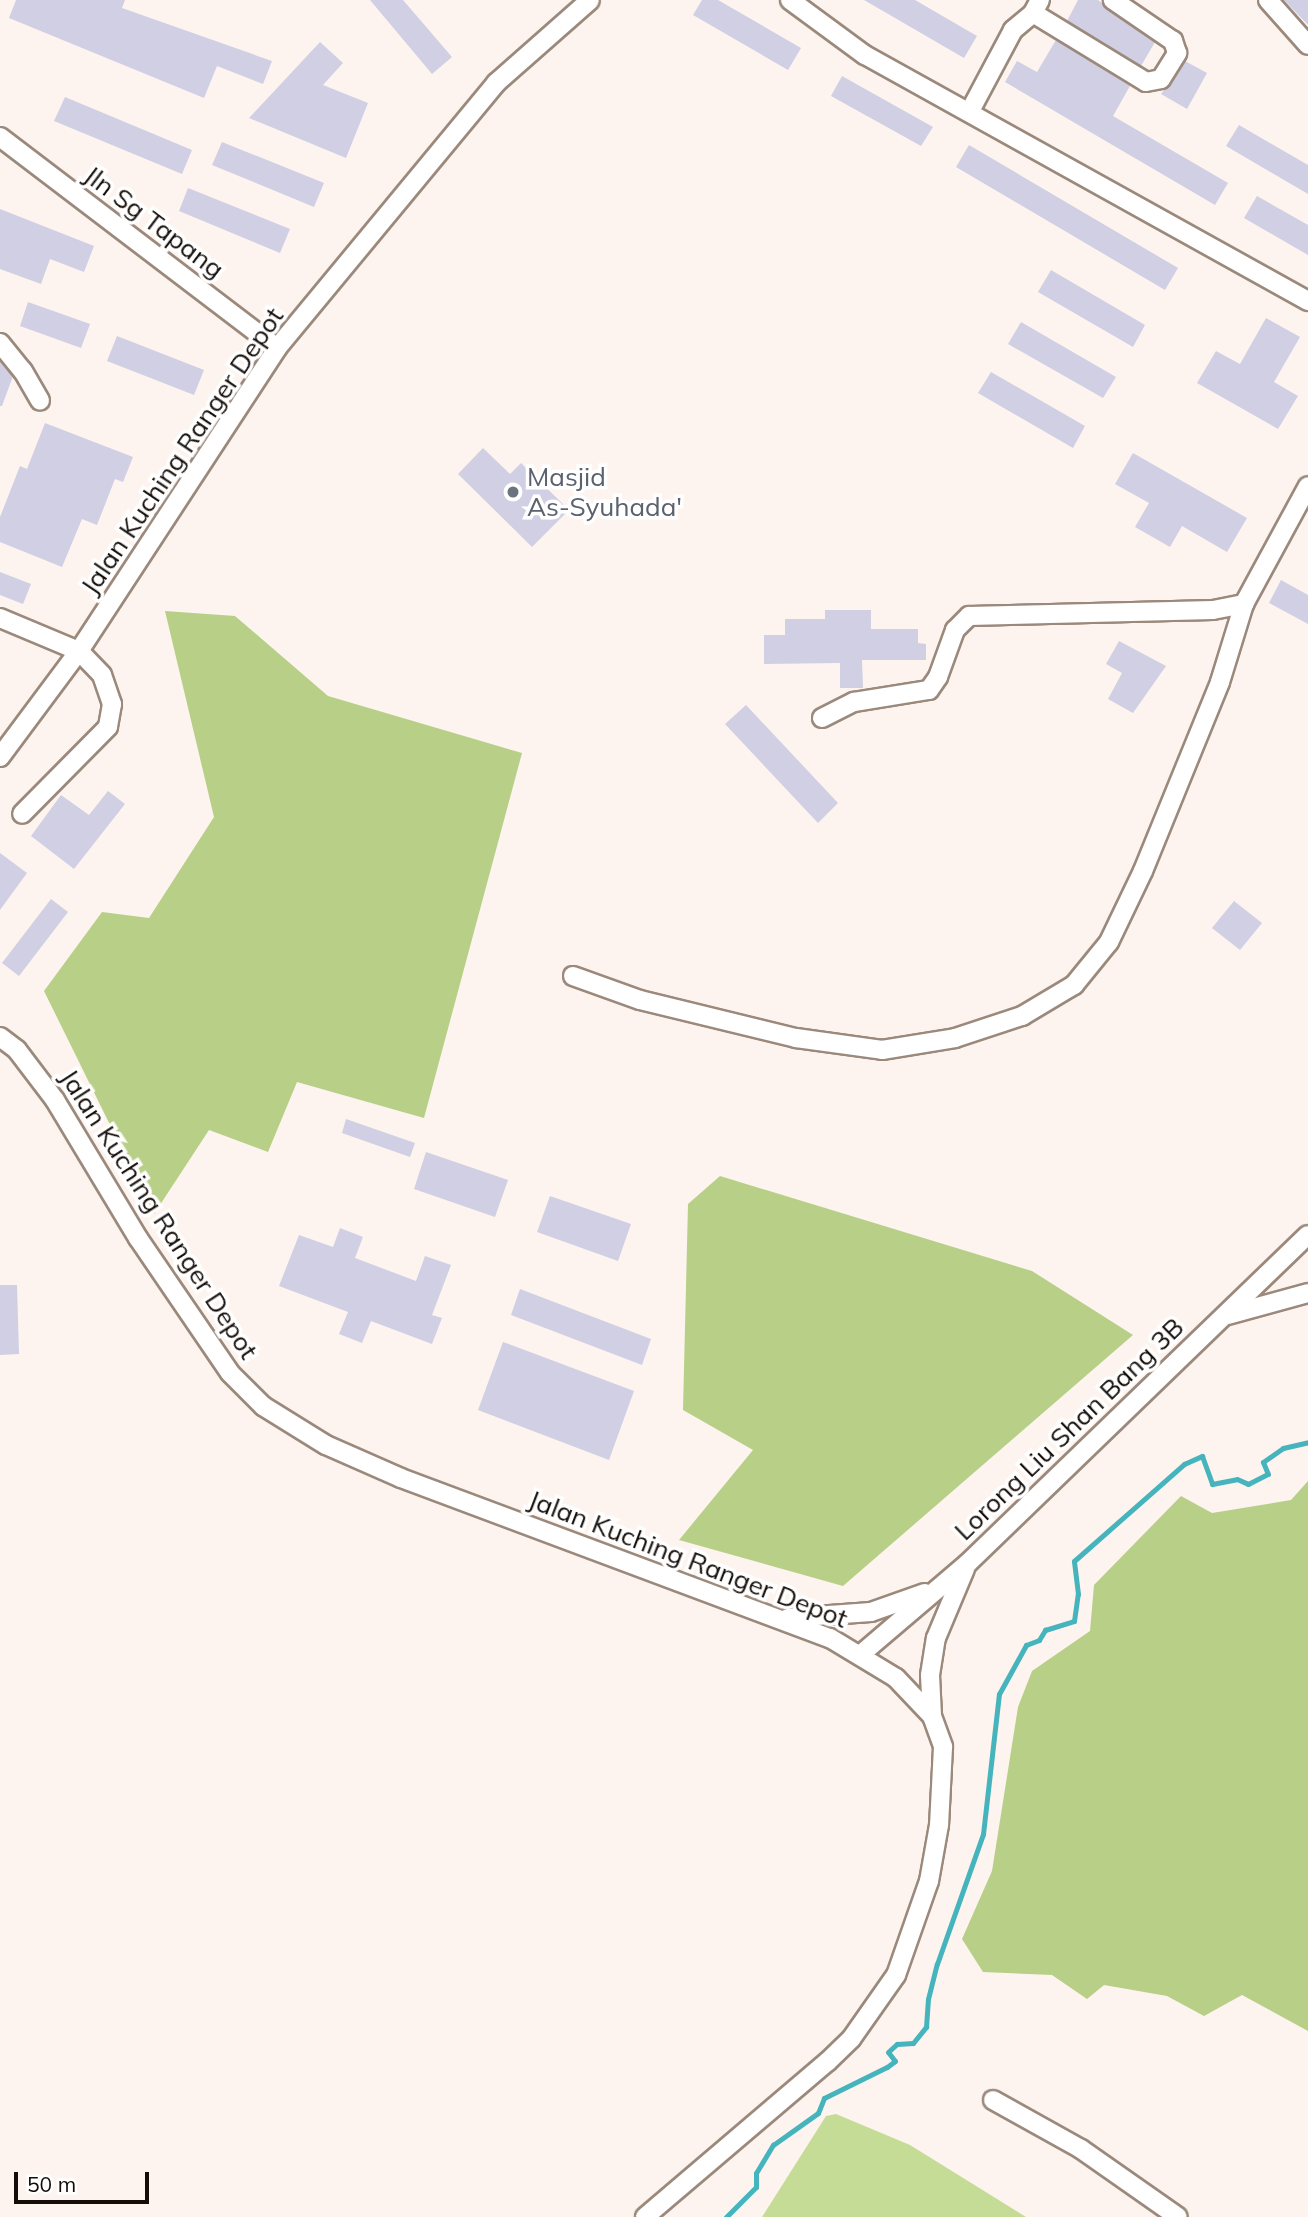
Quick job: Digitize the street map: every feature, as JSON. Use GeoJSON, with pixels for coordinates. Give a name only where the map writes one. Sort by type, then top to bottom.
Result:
{"type":"FeatureCollection","features":[{"type":"Feature","properties":{"kind":"street","name":"Jalan Kuching Ranger Depot"},"geometry":{"type":"LineString","coordinates":[[0,757],[79,651],[277,348],[496,83],[590,0]]}},
{"type":"Feature","properties":{"kind":"street"},"geometry":{"type":"LineString","coordinates":[[790,0],[864,55],[970,111],[1308,301]]}},
{"type":"Feature","properties":{"kind":"street"},"geometry":{"type":"LineString","coordinates":[[970,111],[1013,30],[1036,7],[1146,82],[1161,79],[1177,53],[1172,41],[1113,0]]}},
{"type":"Feature","properties":{"kind":"street"},"geometry":{"type":"LineString","coordinates":[[1268,0],[1308,45]]}},
{"type":"Feature","properties":{"kind":"street","name":"Jln Sg Tapang"},"geometry":{"type":"LineString","coordinates":[[0,137],[277,348]]}},
{"type":"Feature","properties":{"kind":"street"},"geometry":{"type":"LineString","coordinates":[[0,343],[23,371],[40,401]]}},
{"type":"Feature","properties":{"kind":"street"},"geometry":{"type":"LineString","coordinates":[[573,976],[640,1000],[796,1038],[881,1050],[955,1038],[1023,1016],[1074,985],[1109,942],[1143,871],[1215,695],[1244,604],[1308,486]]}},
{"type":"Feature","properties":{"kind":"street"},"geometry":{"type":"LineString","coordinates":[[821,718],[854,702],[929,690],[938,677],[955,629],[968,616],[1213,610],[1244,604]]}},
{"type":"Feature","properties":{"kind":"street"},"geometry":{"type":"LineString","coordinates":[[0,618],[79,651],[102,675],[112,704],[108,727],[22,814]]}},
{"type":"Feature","properties":{"kind":"street","name":"Jalan Kuching Ranger Depot"},"geometry":{"type":"LineString","coordinates":[[0,1037],[17,1050],[55,1100],[164,1278],[230,1373],[263,1406],[326,1445],[401,1478],[778,1618],[860,1655],[896,1678],[932,1716],[943,1747],[939,1825],[929,1881],[896,1975],[851,2039],[645,2217]]}},
{"type":"Feature","properties":{"kind":"street","name":"Lorong Liu Shan Bang 3B"},"geometry":{"type":"LineString","coordinates":[[860,1655],[933,1590],[968,1563],[1308,1235]]}},
{"type":"Feature","properties":{"kind":"street"},"geometry":{"type":"LineString","coordinates":[[1225,1315],[1308,1293]]}},
{"type":"Feature","properties":{"kind":"street"},"geometry":{"type":"LineString","coordinates":[[932,1716],[930,1675],[936,1638],[968,1563]]}},
{"type":"Feature","properties":{"kind":"street"},"geometry":{"type":"LineString","coordinates":[[778,1618],[871,1612],[933,1590]]}},
{"type":"Feature","properties":{"kind":"street"},"geometry":{"type":"LineString","coordinates":[[993,2100],[1081,2149],[1178,2217]]}},
{"type":"Feature","properties":{"kind":"green space"},"geometry":{"type":"Polygon","coordinates":[[[165,611],[235,616],[328,696],[522,753],[424,1118],[297,1082],[268,1152],[209,1130],[154,1214],[44,991],[102,912],[149,918],[214,817],[165,611]]]}},
{"type":"Feature","properties":{"kind":"green space"},"geometry":{"type":"Polygon","coordinates":[[[720,1176],[1032,1271],[1133,1335],[843,1586],[679,1540],[753,1450],[683,1410],[688,1204],[720,1176]]]}},
{"type":"Feature","properties":{"kind":"green space"},"geometry":{"type":"Polygon","coordinates":[[[1308,1481],[1308,2031],[1242,1995],[1204,2016],[1167,1996],[1104,1985],[1087,1999],[1052,1975],[983,1972],[962,1939],[992,1871],[1018,1707],[1032,1671],[1090,1631],[1094,1585],[1181,1496],[1212,1513],[1291,1500],[1308,1481]]]}},
{"type":"Feature","properties":{"kind":"green space"},"geometry":{"type":"Polygon","coordinates":[[[836,2114],[910,2145],[1026,2217],[762,2217],[826,2116],[836,2114]]]}},
{"type":"Feature","properties":{"kind":"building"},"geometry":{"type":"Polygon","coordinates":[[[16,0],[125,0],[122,8],[272,61],[263,84],[217,66],[204,98],[9,18],[16,0]]]}},
{"type":"Feature","properties":{"kind":"building"},"geometry":{"type":"Polygon","coordinates":[[[370,0],[403,0],[452,57],[432,74],[370,0]]]}},
{"type":"Feature","properties":{"kind":"building"},"geometry":{"type":"Polygon","coordinates":[[[702,0],[718,0],[801,48],[788,70],[693,15],[702,0]]]}},
{"type":"Feature","properties":{"kind":"building"},"geometry":{"type":"Polygon","coordinates":[[[864,0],[915,0],[977,36],[964,58],[864,0]]]}},
{"type":"Feature","properties":{"kind":"building"},"geometry":{"type":"Polygon","coordinates":[[[1078,0],[1098,0],[1155,42],[1141,66],[1067,21],[1078,0]]]}},
{"type":"Feature","properties":{"kind":"building"},"geometry":{"type":"Polygon","coordinates":[[[1284,0],[1308,0],[1308,25],[1284,0]]]}},
{"type":"Feature","properties":{"kind":"building"},"geometry":{"type":"Polygon","coordinates":[[[1056,40],[1130,86],[1113,116],[1228,183],[1215,205],[1005,82],[1017,61],[1037,72],[1056,40]]]}},
{"type":"Feature","properties":{"kind":"building"},"geometry":{"type":"Polygon","coordinates":[[[320,42],[343,63],[323,85],[368,103],[346,158],[249,118],[320,42]]]}},
{"type":"Feature","properties":{"kind":"building"},"geometry":{"type":"Polygon","coordinates":[[[1185,61],[1207,73],[1187,109],[1161,94],[1185,61]]]}},
{"type":"Feature","properties":{"kind":"building"},"geometry":{"type":"Polygon","coordinates":[[[842,76],[933,127],[921,146],[831,96],[842,76]]]}},
{"type":"Feature","properties":{"kind":"building"},"geometry":{"type":"Polygon","coordinates":[[[65,97],[192,150],[182,174],[54,121],[65,97]]]}},
{"type":"Feature","properties":{"kind":"building"},"geometry":{"type":"Polygon","coordinates":[[[1239,125],[1308,165],[1308,194],[1226,146],[1239,125]]]}},
{"type":"Feature","properties":{"kind":"building"},"geometry":{"type":"Polygon","coordinates":[[[222,142],[324,183],[314,207],[212,165],[222,142]]]}},
{"type":"Feature","properties":{"kind":"building"},"geometry":{"type":"Polygon","coordinates":[[[969,145],[1178,268],[1165,290],[956,167],[969,145]]]}},
{"type":"Feature","properties":{"kind":"building"},"geometry":{"type":"Polygon","coordinates":[[[188,188],[290,229],[280,253],[179,211],[188,188]]]}},
{"type":"Feature","properties":{"kind":"building"},"geometry":{"type":"Polygon","coordinates":[[[1257,196],[1308,225],[1308,255],[1244,218],[1257,196]]]}},
{"type":"Feature","properties":{"kind":"building"},"geometry":{"type":"Polygon","coordinates":[[[0,209],[94,246],[84,272],[50,259],[41,284],[0,269],[0,209]]]}},
{"type":"Feature","properties":{"kind":"building"},"geometry":{"type":"Polygon","coordinates":[[[1051,270],[1145,325],[1133,347],[1038,292],[1051,270]]]}},
{"type":"Feature","properties":{"kind":"building"},"geometry":{"type":"Polygon","coordinates":[[[28,302],[90,324],[81,348],[20,326],[28,302]]]}},
{"type":"Feature","properties":{"kind":"building"},"geometry":{"type":"Polygon","coordinates":[[[1266,318],[1300,337],[1274,382],[1298,396],[1278,429],[1197,383],[1216,351],[1240,364],[1266,318]]]}},
{"type":"Feature","properties":{"kind":"building"},"geometry":{"type":"Polygon","coordinates":[[[1021,322],[1116,377],[1103,398],[1008,344],[1021,322]]]}},
{"type":"Feature","properties":{"kind":"building"},"geometry":{"type":"Polygon","coordinates":[[[117,336],[204,370],[194,395],[107,361],[117,336]]]}},
{"type":"Feature","properties":{"kind":"building"},"geometry":{"type":"Polygon","coordinates":[[[0,361],[13,376],[2,406],[0,406],[0,361]]]}},
{"type":"Feature","properties":{"kind":"building"},"geometry":{"type":"Polygon","coordinates":[[[991,372],[1085,426],[1073,448],[978,393],[991,372]]]}},
{"type":"Feature","properties":{"kind":"building"},"geometry":{"type":"Polygon","coordinates":[[[45,423],[133,457],[123,482],[115,479],[97,525],[82,519],[62,567],[0,542],[0,517],[20,466],[27,469],[45,423]]]}},
{"type":"Feature","properties":{"kind":"building","name":"Masjid As-Syuhada'"},"geometry":{"type":"Polygon","coordinates":[[[483,448],[510,474],[521,463],[569,510],[532,547],[458,474],[483,448]]]}},
{"type":"Feature","properties":{"kind":"building"},"geometry":{"type":"Polygon","coordinates":[[[1133,453],[1247,518],[1227,552],[1182,526],[1170,547],[1135,527],[1149,503],[1115,484],[1133,453]]]}},
{"type":"Feature","properties":{"kind":"building"},"geometry":{"type":"Polygon","coordinates":[[[0,572],[31,584],[23,604],[0,595],[0,572]]]}},
{"type":"Feature","properties":{"kind":"building"},"geometry":{"type":"Polygon","coordinates":[[[1281,580],[1308,595],[1308,624],[1269,603],[1281,580]]]}},
{"type":"Feature","properties":{"kind":"building"},"geometry":{"type":"Polygon","coordinates":[[[825,610],[871,610],[871,629],[918,629],[918,643],[926,644],[926,660],[862,660],[863,688],[840,688],[840,663],[764,664],[764,635],[785,635],[785,619],[825,619],[825,610]]]}},
{"type":"Feature","properties":{"kind":"building"},"geometry":{"type":"Polygon","coordinates":[[[1119,641],[1166,666],[1133,713],[1108,699],[1122,673],[1106,664],[1119,641]]]}},
{"type":"Feature","properties":{"kind":"building"},"geometry":{"type":"Polygon","coordinates":[[[746,705],[838,803],[818,823],[725,724],[746,705]]]}},
{"type":"Feature","properties":{"kind":"building"},"geometry":{"type":"Polygon","coordinates":[[[108,791],[125,804],[74,869],[31,836],[61,795],[89,815],[108,791]]]}},
{"type":"Feature","properties":{"kind":"building"},"geometry":{"type":"Polygon","coordinates":[[[0,853],[27,873],[0,910],[0,853]]]}},
{"type":"Feature","properties":{"kind":"building"},"geometry":{"type":"Polygon","coordinates":[[[51,899],[68,912],[19,976],[2,963],[51,899]]]}},
{"type":"Feature","properties":{"kind":"building"},"geometry":{"type":"Polygon","coordinates":[[[1234,901],[1262,923],[1240,950],[1212,928],[1234,901]]]}},
{"type":"Feature","properties":{"kind":"building"},"geometry":{"type":"Polygon","coordinates":[[[346,1119],[415,1143],[410,1157],[342,1133],[346,1119]]]}},
{"type":"Feature","properties":{"kind":"building"},"geometry":{"type":"Polygon","coordinates":[[[426,1152],[508,1180],[495,1217],[414,1189],[426,1152]]]}},
{"type":"Feature","properties":{"kind":"building"},"geometry":{"type":"Polygon","coordinates":[[[550,1196],[631,1224],[618,1261],[537,1232],[550,1196]]]}},
{"type":"Feature","properties":{"kind":"building"},"geometry":{"type":"Polygon","coordinates":[[[340,1228],[363,1237],[355,1258],[416,1281],[425,1256],[451,1265],[432,1315],[442,1318],[432,1344],[371,1321],[362,1343],[339,1334],[348,1312],[279,1286],[299,1235],[333,1247],[340,1228]]]}},
{"type":"Feature","properties":{"kind":"building"},"geometry":{"type":"Polygon","coordinates":[[[0,1285],[17,1285],[19,1354],[0,1355],[0,1285]]]}},
{"type":"Feature","properties":{"kind":"building"},"geometry":{"type":"Polygon","coordinates":[[[520,1289],[651,1339],[642,1365],[511,1315],[520,1289]]]}},
{"type":"Feature","properties":{"kind":"building"},"geometry":{"type":"Polygon","coordinates":[[[503,1342],[634,1391],[609,1460],[478,1410],[503,1342]]]}},
{"type":"Feature","properties":{"kind":"waterway"},"geometry":{"type":"LineString","coordinates":[[726,2217],[756,2187],[756,2173],[773,2145],[818,2113],[824,2098],[895,2061],[888,2052],[897,2044],[913,2043],[926,2027],[928,1999],[937,1964],[983,1834],[999,1694],[1026,1645],[1039,1640],[1045,1630],[1074,1621],[1078,1594],[1074,1561],[1184,1464],[1202,1456],[1212,1484],[1237,1479],[1248,1484],[1268,1474],[1263,1462],[1283,1448],[1308,1442]]}},
{"type":"Feature","properties":{"kind":"place","name":"Masjid As-Syuhada'"},"geometry":{"type":"Point","coordinates":[513,492]}}]}
